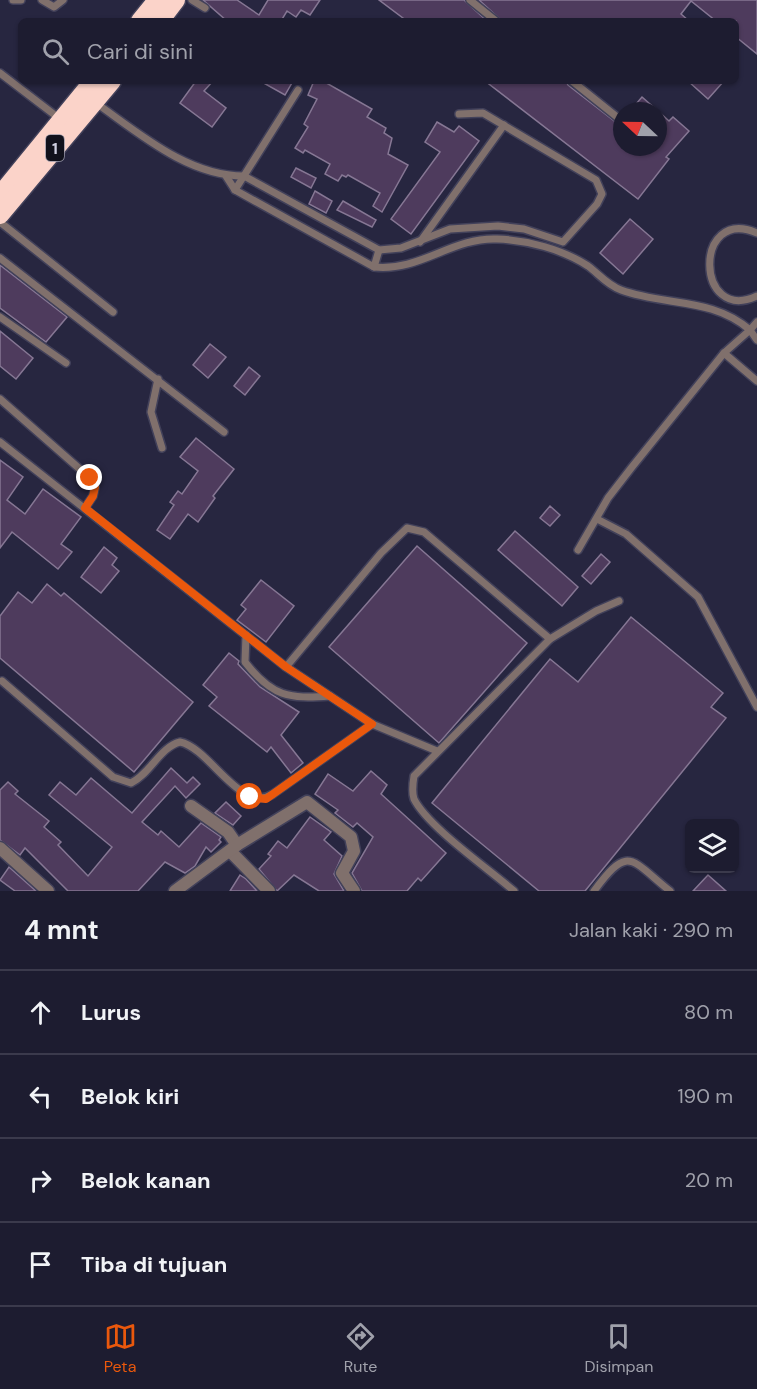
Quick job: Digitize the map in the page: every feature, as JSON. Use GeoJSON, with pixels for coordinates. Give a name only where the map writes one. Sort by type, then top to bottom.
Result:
{"type":"FeatureCollection","features":[{"type":"Feature","properties":{"kind":"highway"},"geometry":{"type":"LineString","coordinates":[[143,18],[155,6],[176,0]]}},
{"type":"Feature","properties":{"kind":"highway","name":"1"},"geometry":{"type":"LineString","coordinates":[[0,195],[91,84]]}},
{"type":"Feature","properties":{"kind":"highway","name":"1"},"geometry":{"type":"LineString","coordinates":[[0,216],[110,84]]}},
{"type":"Feature","properties":{"kind":"street"},"geometry":{"type":"LineString","coordinates":[[175,891],[233,848],[297,807],[310,803],[352,840],[354,845],[352,859],[342,873],[354,891]]}},
{"type":"Feature","properties":{"kind":"street"},"geometry":{"type":"LineString","coordinates":[[191,806],[228,832],[233,848],[269,891]]}},
{"type":"Feature","properties":{"kind":"street"},"geometry":{"type":"LineString","coordinates":[[0,848],[48,891]]}},
{"type":"Feature","properties":{"kind":"lane"},"geometry":{"type":"LineString","coordinates":[[13,0],[21,0]]}},
{"type":"Feature","properties":{"kind":"lane"},"geometry":{"type":"LineString","coordinates":[[42,0],[54,7],[63,0]]}},
{"type":"Feature","properties":{"kind":"lane"},"geometry":{"type":"LineString","coordinates":[[192,0],[205,8]]}},
{"type":"Feature","properties":{"kind":"lane"},"geometry":{"type":"LineString","coordinates":[[470,0],[492,18]]}},
{"type":"Feature","properties":{"kind":"lane"},"geometry":{"type":"LineString","coordinates":[[0,73],[62,120]]}},
{"type":"Feature","properties":{"kind":"lane"},"geometry":{"type":"LineString","coordinates":[[576,84],[613,114]]}},
{"type":"Feature","properties":{"kind":"lane"},"geometry":{"type":"LineString","coordinates":[[235,190],[298,90]]}},
{"type":"Feature","properties":{"kind":"lane"},"geometry":{"type":"LineString","coordinates":[[95,102],[170,154],[226,176],[244,176],[379,250],[401,248],[450,229],[498,226],[524,229],[563,242],[597,204],[602,194],[596,180],[483,113],[459,114]]}},
{"type":"Feature","properties":{"kind":"lane"},"geometry":{"type":"LineString","coordinates":[[420,242],[504,125]]}},
{"type":"Feature","properties":{"kind":"lane"},"geometry":{"type":"LineString","coordinates":[[226,176],[235,190],[374,267],[394,269],[412,265],[470,242],[496,238],[529,244],[572,257],[620,290],[698,303],[718,311],[750,330],[757,340]]}},
{"type":"Feature","properties":{"kind":"lane"},"geometry":{"type":"LineString","coordinates":[[0,222],[113,312]]}},
{"type":"Feature","properties":{"kind":"lane"},"geometry":{"type":"LineString","coordinates":[[757,233],[743,230],[731,231],[720,238],[708,258],[708,270],[712,282],[730,297],[742,300],[757,296]]}},
{"type":"Feature","properties":{"kind":"lane"},"geometry":{"type":"LineString","coordinates":[[374,267],[379,250]]}},
{"type":"Feature","properties":{"kind":"lane"},"geometry":{"type":"LineString","coordinates":[[0,258],[224,432]]}},
{"type":"Feature","properties":{"kind":"lane"},"geometry":{"type":"LineString","coordinates":[[0,317],[66,363]]}},
{"type":"Feature","properties":{"kind":"lane"},"geometry":{"type":"LineString","coordinates":[[578,550],[608,498],[632,467],[724,353],[757,322]]}},
{"type":"Feature","properties":{"kind":"lane"},"geometry":{"type":"LineString","coordinates":[[724,353],[757,381]]}},
{"type":"Feature","properties":{"kind":"lane"},"geometry":{"type":"LineString","coordinates":[[158,379],[151,412],[162,448]]}},
{"type":"Feature","properties":{"kind":"lane"},"geometry":{"type":"LineString","coordinates":[[0,399],[90,478],[95,487],[93,496],[85,508]]}},
{"type":"Feature","properties":{"kind":"lane"},"geometry":{"type":"LineString","coordinates":[[0,442],[286,667],[372,724],[438,751]]}},
{"type":"Feature","properties":{"kind":"lane"},"geometry":{"type":"LineString","coordinates":[[597,519],[626,534],[698,597],[757,707]]}},
{"type":"Feature","properties":{"kind":"lane"},"geometry":{"type":"LineString","coordinates":[[286,667],[388,545],[407,528],[424,532],[550,639]]}},
{"type":"Feature","properties":{"kind":"lane"},"geometry":{"type":"LineString","coordinates":[[514,891],[438,826],[413,797],[414,776],[550,639],[596,611],[619,601]]}},
{"type":"Feature","properties":{"kind":"lane"},"geometry":{"type":"LineString","coordinates":[[246,635],[245,662],[276,690],[297,699],[330,696]]}},
{"type":"Feature","properties":{"kind":"lane"},"geometry":{"type":"LineString","coordinates":[[2,681],[113,777],[122,782],[130,783],[146,774],[171,746],[180,742],[193,747],[245,795],[258,800],[273,794],[372,724]]}},
{"type":"Feature","properties":{"kind":"lane"},"geometry":{"type":"LineString","coordinates":[[594,891],[611,868],[623,860],[632,861],[670,891]]}},
{"type":"Feature","properties":{"kind":"building"},"geometry":{"type":"Polygon","coordinates":[[[203,0],[237,0],[259,15],[268,0],[320,0],[310,15],[301,10],[296,17],[287,11],[283,18],[224,18],[203,0]]]}},
{"type":"Feature","properties":{"kind":"building"},"geometry":{"type":"Polygon","coordinates":[[[379,0],[464,0],[484,18],[403,18],[379,0]]]}},
{"type":"Feature","properties":{"kind":"building"},"geometry":{"type":"Polygon","coordinates":[[[479,0],[757,0],[757,54],[739,39],[739,18],[712,18],[691,1],[681,14],[686,18],[499,18],[479,0]]]}},
{"type":"Feature","properties":{"kind":"building"},"geometry":{"type":"Polygon","coordinates":[[[194,84],[210,84],[204,91],[226,108],[212,127],[180,103],[194,84]]]}},
{"type":"Feature","properties":{"kind":"building"},"geometry":{"type":"Polygon","coordinates":[[[265,84],[291,84],[285,95],[265,84]]]}},
{"type":"Feature","properties":{"kind":"building"},"geometry":{"type":"Polygon","coordinates":[[[313,84],[328,84],[372,109],[367,117],[386,128],[384,133],[392,138],[388,154],[408,165],[382,212],[373,206],[380,193],[348,175],[346,177],[342,175],[338,181],[325,174],[330,164],[305,150],[303,153],[295,148],[308,127],[304,124],[317,99],[308,95],[313,84]]]}},
{"type":"Feature","properties":{"kind":"building"},"geometry":{"type":"Polygon","coordinates":[[[489,84],[568,84],[613,120],[613,156],[667,156],[669,159],[638,199],[489,84]]]}},
{"type":"Feature","properties":{"kind":"building"},"geometry":{"type":"Polygon","coordinates":[[[691,84],[721,84],[708,99],[691,84]]]}},
{"type":"Feature","properties":{"kind":"building"},"geometry":{"type":"Polygon","coordinates":[[[642,97],[648,102],[638,102],[642,97]]]}},
{"type":"Feature","properties":{"kind":"building"},"geometry":{"type":"Polygon","coordinates":[[[673,117],[689,131],[667,156],[667,119],[669,121],[673,117]]]}},
{"type":"Feature","properties":{"kind":"building"},"geometry":{"type":"Polygon","coordinates":[[[437,122],[454,132],[459,126],[479,141],[411,234],[391,219],[440,152],[425,142],[437,122]]]}},
{"type":"Feature","properties":{"kind":"building"},"geometry":{"type":"Polygon","coordinates":[[[296,168],[316,178],[311,188],[291,177],[296,168]]]}},
{"type":"Feature","properties":{"kind":"building"},"geometry":{"type":"Polygon","coordinates":[[[315,191],[332,201],[326,213],[309,204],[315,191]]]}},
{"type":"Feature","properties":{"kind":"building"},"geometry":{"type":"Polygon","coordinates":[[[343,201],[376,220],[372,227],[337,210],[343,201]]]}},
{"type":"Feature","properties":{"kind":"building"},"geometry":{"type":"Polygon","coordinates":[[[630,219],[653,239],[623,274],[600,253],[630,219]]]}},
{"type":"Feature","properties":{"kind":"building"},"geometry":{"type":"Polygon","coordinates":[[[0,265],[67,317],[46,342],[0,308],[0,265]]]}},
{"type":"Feature","properties":{"kind":"building"},"geometry":{"type":"Polygon","coordinates":[[[0,331],[33,358],[16,379],[0,366],[0,331]]]}},
{"type":"Feature","properties":{"kind":"building"},"geometry":{"type":"Polygon","coordinates":[[[210,344],[226,357],[208,378],[193,365],[210,344]]]}},
{"type":"Feature","properties":{"kind":"building"},"geometry":{"type":"Polygon","coordinates":[[[249,367],[260,376],[245,395],[234,386],[249,367]]]}},
{"type":"Feature","properties":{"kind":"building"},"geometry":{"type":"Polygon","coordinates":[[[196,438],[234,469],[213,496],[215,498],[198,522],[188,514],[170,539],[157,530],[174,505],[170,502],[178,491],[182,494],[198,471],[180,457],[196,438]]]}},
{"type":"Feature","properties":{"kind":"building"},"geometry":{"type":"Polygon","coordinates":[[[0,460],[23,477],[7,500],[25,514],[43,489],[81,517],[61,544],[72,552],[58,569],[12,532],[0,548],[0,460]]]}},
{"type":"Feature","properties":{"kind":"building"},"geometry":{"type":"Polygon","coordinates":[[[550,506],[560,515],[550,526],[540,518],[550,506]]]}},
{"type":"Feature","properties":{"kind":"building"},"geometry":{"type":"Polygon","coordinates":[[[515,531],[578,587],[562,606],[498,550],[515,531]]]}},
{"type":"Feature","properties":{"kind":"building"},"geometry":{"type":"Polygon","coordinates":[[[417,546],[527,643],[439,743],[329,647],[417,546]]]}},
{"type":"Feature","properties":{"kind":"building"},"geometry":{"type":"Polygon","coordinates":[[[104,547],[117,558],[112,565],[119,571],[101,593],[81,577],[104,547]]]}},
{"type":"Feature","properties":{"kind":"building"},"geometry":{"type":"Polygon","coordinates":[[[601,554],[610,562],[591,584],[582,576],[601,554]]]}},
{"type":"Feature","properties":{"kind":"building"},"geometry":{"type":"Polygon","coordinates":[[[261,580],[294,606],[266,642],[237,620],[246,609],[241,605],[261,580]]]}},
{"type":"Feature","properties":{"kind":"building"},"geometry":{"type":"Polygon","coordinates":[[[47,584],[61,596],[64,593],[193,702],[134,772],[0,658],[0,616],[18,592],[32,603],[47,584]]]}},
{"type":"Feature","properties":{"kind":"building"},"geometry":{"type":"Polygon","coordinates":[[[631,617],[723,693],[711,707],[726,718],[585,891],[539,891],[432,803],[550,659],[578,682],[631,617]]]}},
{"type":"Feature","properties":{"kind":"building"},"geometry":{"type":"Polygon","coordinates":[[[229,653],[239,661],[238,664],[260,687],[299,712],[281,735],[303,763],[291,773],[271,747],[267,752],[209,706],[217,697],[203,685],[229,653]]]}},
{"type":"Feature","properties":{"kind":"building"},"geometry":{"type":"Polygon","coordinates":[[[171,768],[187,783],[193,777],[200,784],[186,798],[175,786],[142,822],[158,835],[161,831],[179,847],[201,823],[221,837],[219,840],[221,842],[211,852],[206,847],[195,866],[185,873],[165,862],[138,891],[68,891],[25,848],[20,855],[0,840],[0,790],[8,782],[18,791],[15,794],[49,821],[44,827],[61,842],[58,845],[88,876],[112,847],[49,795],[60,782],[76,795],[91,778],[132,813],[171,768]]]}},
{"type":"Feature","properties":{"kind":"building"},"geometry":{"type":"Polygon","coordinates":[[[371,771],[387,785],[381,794],[446,853],[421,881],[418,878],[407,891],[362,891],[352,873],[373,837],[357,823],[353,827],[335,813],[338,810],[315,794],[328,774],[353,791],[371,771]]]}},
{"type":"Feature","properties":{"kind":"building"},"geometry":{"type":"Polygon","coordinates":[[[226,802],[241,816],[233,825],[215,813],[226,802]]]}},
{"type":"Feature","properties":{"kind":"building"},"geometry":{"type":"Polygon","coordinates":[[[310,817],[331,832],[324,840],[342,856],[334,874],[344,891],[319,891],[294,875],[277,891],[259,869],[271,856],[268,854],[278,841],[287,848],[310,817]]]}},
{"type":"Feature","properties":{"kind":"building"},"geometry":{"type":"Polygon","coordinates":[[[9,867],[36,891],[15,891],[0,880],[9,867]]]}},
{"type":"Feature","properties":{"kind":"building"},"geometry":{"type":"Polygon","coordinates":[[[240,875],[246,879],[257,891],[230,891],[240,875]]]}},
{"type":"Feature","properties":{"kind":"building"},"geometry":{"type":"Polygon","coordinates":[[[708,875],[726,891],[693,891],[708,875]]]}},
{"type":"Feature","properties":{"kind":"route"},"geometry":{"type":"LineString","coordinates":[[90,478],[95,487],[93,496],[85,508],[286,667],[372,724],[266,799],[258,800],[250,797]]}}]}
